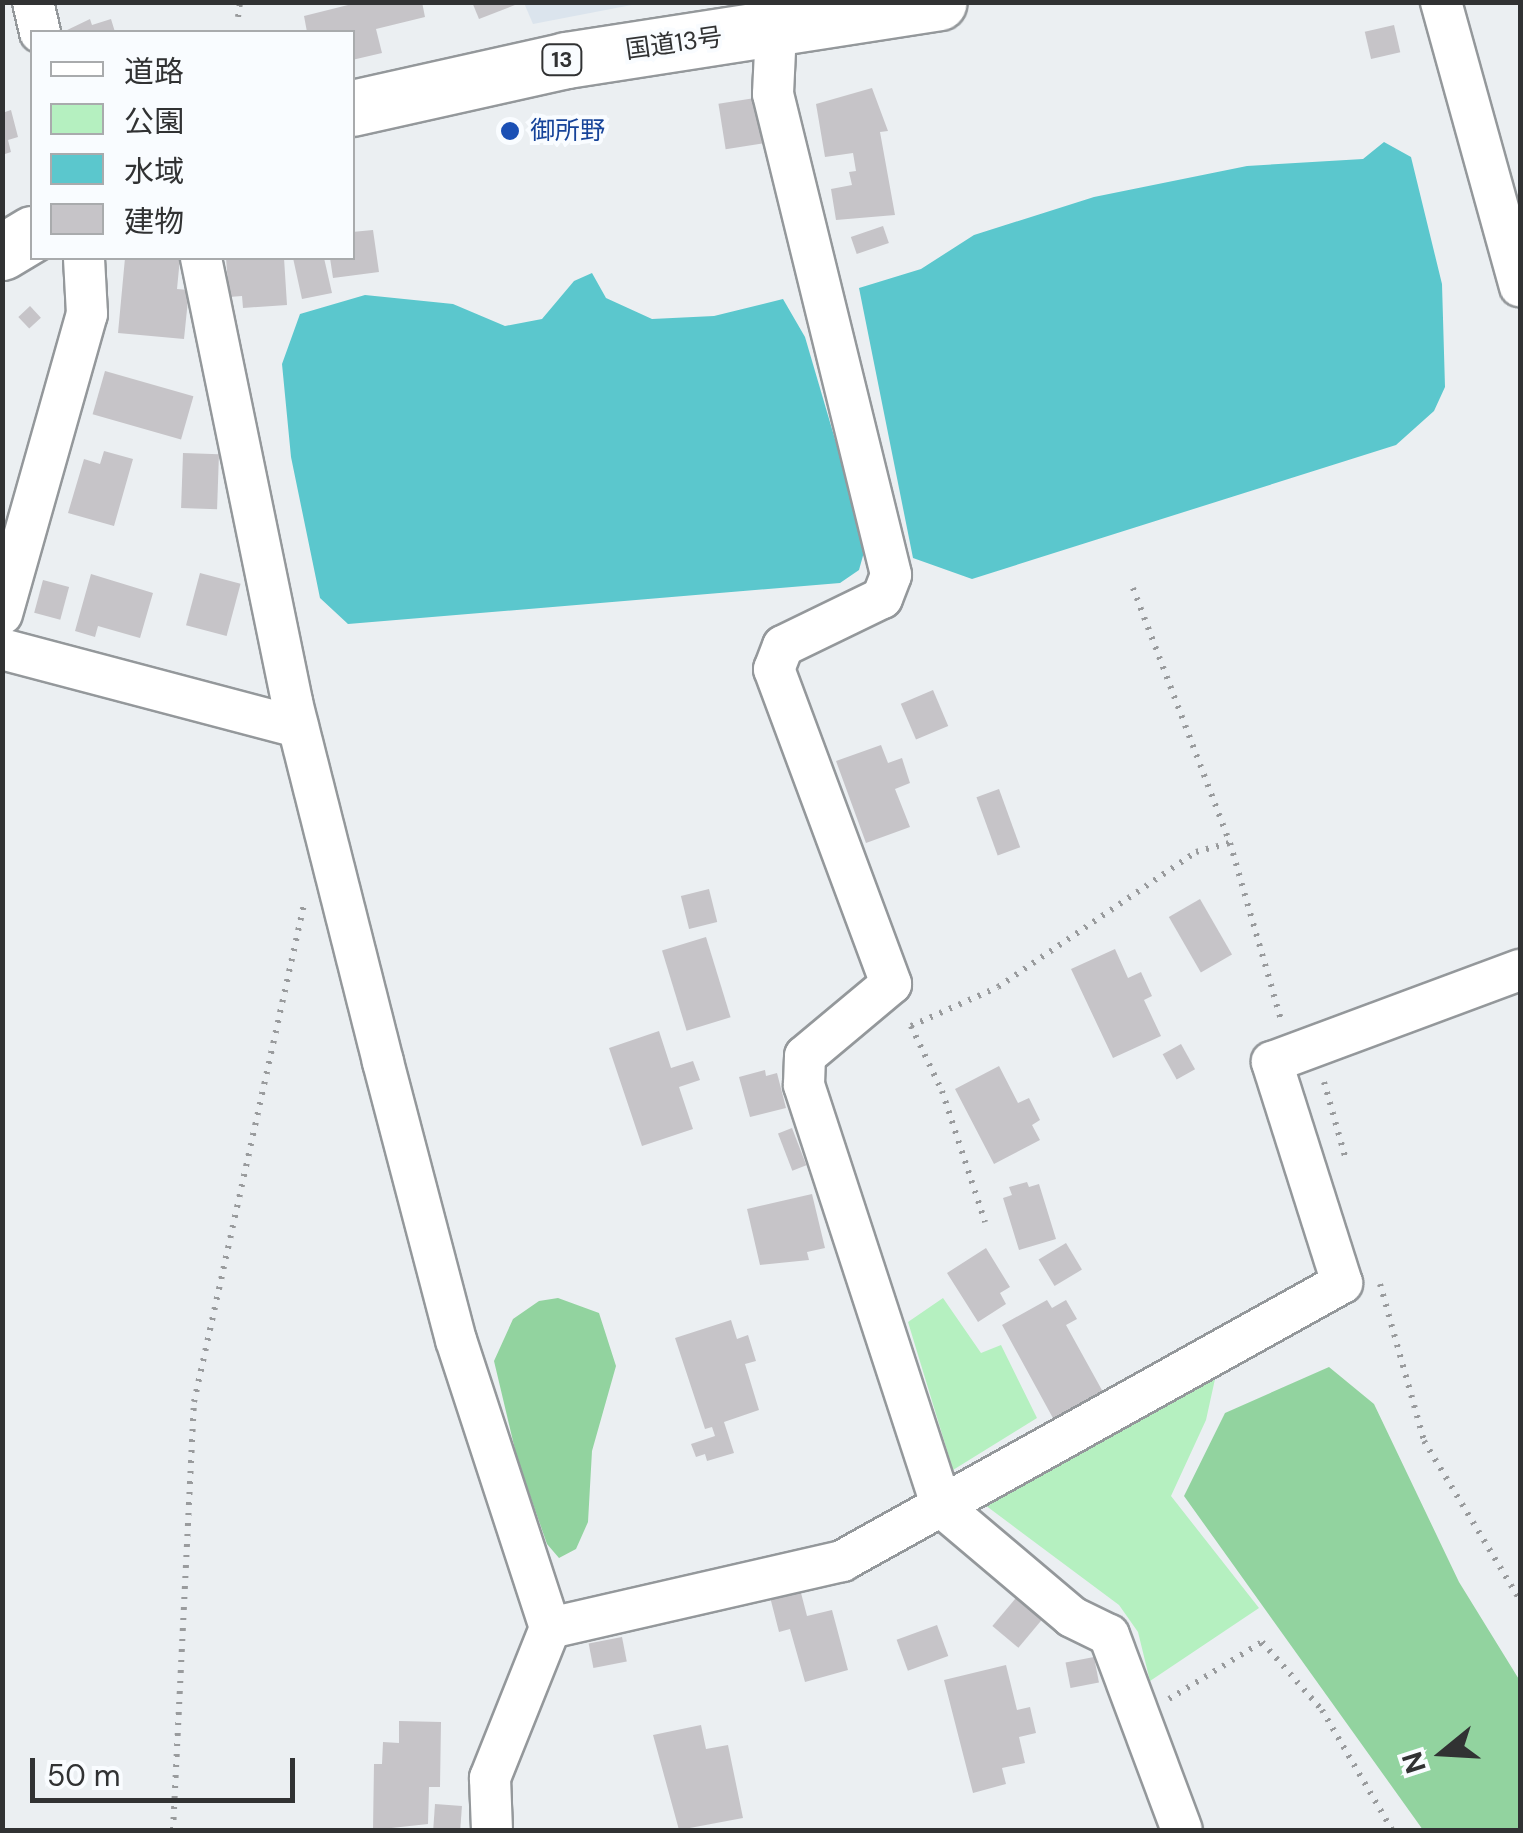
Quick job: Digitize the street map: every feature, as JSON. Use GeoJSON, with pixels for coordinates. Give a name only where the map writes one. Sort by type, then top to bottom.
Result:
{"type":"FeatureCollection","features":[{"type":"Feature","properties":{"kind":"highway","name":"国道13号"},"geometry":{"type":"LineString","coordinates":[[355,107],[566,60],[776,30],[868,8],[939,2]]}},
{"type":"Feature","properties":{"kind":"highway"},"geometry":{"type":"LineString","coordinates":[[2,252],[30,235]]}},
{"type":"Feature","properties":{"kind":"street"},"geometry":{"type":"LineString","coordinates":[[33,2],[40,30]]}},
{"type":"Feature","properties":{"kind":"street"},"geometry":{"type":"LineString","coordinates":[[1441,2],[1520,286]]}},
{"type":"Feature","properties":{"kind":"street"},"geometry":{"type":"LineString","coordinates":[[776,30],[774,94],[891,575],[882,598],[782,646],[774,669],[890,984],[805,1056],[804,1085],[942,1508],[1072,1617],[1110,1635],[1182,1830]]}},
{"type":"Feature","properties":{"kind":"street"},"geometry":{"type":"LineString","coordinates":[[2,614],[87,314],[84,260]]}},
{"type":"Feature","properties":{"kind":"street"},"geometry":{"type":"LineString","coordinates":[[201,260],[298,728],[335,874],[456,1340],[550,1628],[490,1778],[492,1830]]}},
{"type":"Feature","properties":{"kind":"street"},"geometry":{"type":"LineString","coordinates":[[2,649],[298,728]]}},
{"type":"Feature","properties":{"kind":"street"},"geometry":{"type":"LineString","coordinates":[[550,1628],[842,1561],[1342,1283],[1272,1062],[1520,970]]}},
{"type":"Feature","properties":{"kind":"path"},"geometry":{"type":"LineString","coordinates":[[238,17],[240,2]]}},
{"type":"Feature","properties":{"kind":"path"},"geometry":{"type":"LineString","coordinates":[[1133,588],[1346,1160]]}},
{"type":"Feature","properties":{"kind":"path"},"geometry":{"type":"LineString","coordinates":[[911,1026],[998,987],[1196,852],[1230,843]]}},
{"type":"Feature","properties":{"kind":"path"},"geometry":{"type":"LineString","coordinates":[[173,1830],[194,1402],[309,882],[335,874]]}},
{"type":"Feature","properties":{"kind":"path"},"geometry":{"type":"LineString","coordinates":[[890,984],[948,1107],[984,1222]]}},
{"type":"Feature","properties":{"kind":"path"},"geometry":{"type":"LineString","coordinates":[[1377,1272],[1424,1442],[1520,1600]]}},
{"type":"Feature","properties":{"kind":"path"},"geometry":{"type":"LineString","coordinates":[[1140,1717],[1262,1642],[1322,1710],[1392,1830]]}},
{"type":"Feature","properties":{"kind":"shaded area"},"geometry":{"type":"Polygon","coordinates":[[[524,3],[642,3],[533,24],[524,3]]]}},
{"type":"Feature","properties":{"kind":"green space"},"geometry":{"type":"Polygon","coordinates":[[[558,1298],[599,1313],[616,1366],[592,1451],[588,1522],[576,1549],[559,1558],[547,1544],[517,1458],[494,1361],[513,1319],[539,1301],[558,1298]]]}},
{"type":"Feature","properties":{"kind":"green space"},"geometry":{"type":"Polygon","coordinates":[[[943,1298],[981,1353],[1001,1345],[1037,1418],[953,1470],[908,1322],[943,1298]]]}},
{"type":"Feature","properties":{"kind":"green space"},"geometry":{"type":"Polygon","coordinates":[[[1329,1367],[1374,1404],[1459,1582],[1520,1681],[1520,1830],[1423,1830],[1184,1496],[1225,1413],[1329,1367]]]}},
{"type":"Feature","properties":{"kind":"green space"},"geometry":{"type":"Polygon","coordinates":[[[1215,1379],[1206,1420],[1171,1496],[1259,1608],[1150,1681],[1138,1632],[1119,1605],[985,1505],[1215,1379]]]}},
{"type":"Feature","properties":{"kind":"water"},"geometry":{"type":"Polygon","coordinates":[[[1384,142],[1411,157],[1442,284],[1445,387],[1434,411],[1396,445],[972,579],[913,558],[859,288],[921,269],[974,235],[1094,197],[1247,166],[1363,159],[1384,142]]]}},
{"type":"Feature","properties":{"kind":"water"},"geometry":{"type":"Polygon","coordinates":[[[592,273],[606,298],[652,319],[714,316],[783,299],[805,337],[866,545],[859,570],[840,583],[348,624],[320,598],[291,457],[282,364],[300,314],[365,295],[453,304],[505,326],[542,319],[574,281],[592,273]]]}},
{"type":"Feature","properties":{"kind":"building"},"geometry":{"type":"Polygon","coordinates":[[[360,2],[422,2],[425,17],[376,29],[382,53],[355,59],[355,30],[307,30],[304,16],[360,2]]]}},
{"type":"Feature","properties":{"kind":"building"},"geometry":{"type":"Polygon","coordinates":[[[472,2],[520,2],[520,3],[479,19],[472,2]]]}},
{"type":"Feature","properties":{"kind":"building"},"geometry":{"type":"Polygon","coordinates":[[[90,19],[92,25],[111,19],[114,30],[67,30],[90,19]]]}},
{"type":"Feature","properties":{"kind":"building"},"geometry":{"type":"Polygon","coordinates":[[[1394,25],[1400,52],[1371,59],[1365,32],[1394,25]]]}},
{"type":"Feature","properties":{"kind":"building"},"geometry":{"type":"Polygon","coordinates":[[[872,88],[888,131],[880,132],[895,215],[836,220],[831,189],[852,185],[849,172],[856,171],[853,153],[825,157],[816,104],[872,88]]]}},
{"type":"Feature","properties":{"kind":"building"},"geometry":{"type":"Polygon","coordinates":[[[755,98],[762,143],[726,149],[718,104],[755,98]]]}},
{"type":"Feature","properties":{"kind":"building"},"geometry":{"type":"Polygon","coordinates":[[[11,110],[18,137],[8,140],[11,152],[2,155],[2,113],[11,110]]]}},
{"type":"Feature","properties":{"kind":"building"},"geometry":{"type":"Polygon","coordinates":[[[883,226],[889,243],[857,254],[851,237],[883,226]]]}},
{"type":"Feature","properties":{"kind":"building"},"geometry":{"type":"Polygon","coordinates":[[[373,230],[379,272],[333,278],[330,260],[355,260],[355,232],[373,230]]]}},
{"type":"Feature","properties":{"kind":"building"},"geometry":{"type":"Polygon","coordinates":[[[125,260],[180,260],[177,289],[189,290],[184,339],[118,333],[125,260]]]}},
{"type":"Feature","properties":{"kind":"building"},"geometry":{"type":"Polygon","coordinates":[[[226,260],[284,260],[287,305],[243,308],[242,296],[229,297],[226,260]]]}},
{"type":"Feature","properties":{"kind":"building"},"geometry":{"type":"Polygon","coordinates":[[[293,260],[324,260],[332,293],[302,299],[293,260]]]}},
{"type":"Feature","properties":{"kind":"building"},"geometry":{"type":"Polygon","coordinates":[[[30,306],[41,318],[29,329],[18,317],[30,306]]]}},
{"type":"Feature","properties":{"kind":"building"},"geometry":{"type":"Polygon","coordinates":[[[105,371],[193,396],[181,440],[93,414],[105,371]]]}},
{"type":"Feature","properties":{"kind":"building"},"geometry":{"type":"Polygon","coordinates":[[[104,451],[133,459],[114,526],[68,513],[84,459],[100,464],[104,451]]]}},
{"type":"Feature","properties":{"kind":"building"},"geometry":{"type":"Polygon","coordinates":[[[183,453],[219,454],[217,509],[181,508],[183,453]]]}},
{"type":"Feature","properties":{"kind":"building"},"geometry":{"type":"Polygon","coordinates":[[[200,573],[241,584],[227,636],[186,625],[200,573]]]}},
{"type":"Feature","properties":{"kind":"building"},"geometry":{"type":"Polygon","coordinates":[[[91,574],[153,593],[140,638],[98,626],[95,637],[75,631],[91,574]]]}},
{"type":"Feature","properties":{"kind":"building"},"geometry":{"type":"Polygon","coordinates":[[[43,580],[69,587],[60,620],[34,613],[43,580]]]}},
{"type":"Feature","properties":{"kind":"building"},"geometry":{"type":"Polygon","coordinates":[[[933,690],[948,726],[916,740],[901,704],[933,690]]]}},
{"type":"Feature","properties":{"kind":"building"},"geometry":{"type":"Polygon","coordinates":[[[881,745],[888,763],[902,758],[910,783],[895,789],[910,827],[866,843],[836,761],[881,745]]]}},
{"type":"Feature","properties":{"kind":"building"},"geometry":{"type":"Polygon","coordinates":[[[999,789],[1020,847],[998,855],[976,797],[999,789]]]}},
{"type":"Feature","properties":{"kind":"building"},"geometry":{"type":"Polygon","coordinates":[[[709,889],[717,922],[689,929],[681,896],[709,889]]]}},
{"type":"Feature","properties":{"kind":"building"},"geometry":{"type":"Polygon","coordinates":[[[1200,899],[1232,954],[1201,972],[1169,917],[1200,899]]]}},
{"type":"Feature","properties":{"kind":"building"},"geometry":{"type":"Polygon","coordinates":[[[706,937],[731,1017],[687,1031],[662,950],[706,937]]]}},
{"type":"Feature","properties":{"kind":"building"},"geometry":{"type":"Polygon","coordinates":[[[1115,949],[1128,978],[1141,972],[1152,996],[1144,1000],[1161,1036],[1113,1058],[1071,969],[1115,949]]]}},
{"type":"Feature","properties":{"kind":"building"},"geometry":{"type":"Polygon","coordinates":[[[659,1031],[671,1068],[693,1061],[700,1080],[679,1087],[693,1129],[642,1146],[609,1048],[659,1031]]]}},
{"type":"Feature","properties":{"kind":"building"},"geometry":{"type":"Polygon","coordinates":[[[1181,1044],[1195,1069],[1177,1080],[1163,1054],[1181,1044]]]}},
{"type":"Feature","properties":{"kind":"building"},"geometry":{"type":"Polygon","coordinates":[[[999,1066],[1018,1103],[1029,1098],[1040,1120],[1032,1125],[1040,1140],[994,1164],[955,1089],[999,1066]]]}},
{"type":"Feature","properties":{"kind":"building"},"geometry":{"type":"Polygon","coordinates":[[[765,1070],[766,1076],[777,1073],[786,1108],[750,1117],[739,1077],[765,1070]]]}},
{"type":"Feature","properties":{"kind":"building"},"geometry":{"type":"Polygon","coordinates":[[[792,1128],[806,1165],[792,1171],[778,1133],[792,1128]]]}},
{"type":"Feature","properties":{"kind":"building"},"geometry":{"type":"Polygon","coordinates":[[[1027,1182],[1029,1187],[1039,1184],[1056,1239],[1019,1250],[1003,1198],[1012,1195],[1009,1187],[1027,1182]]]}},
{"type":"Feature","properties":{"kind":"building"},"geometry":{"type":"Polygon","coordinates":[[[812,1194],[825,1248],[807,1252],[809,1260],[760,1265],[747,1209],[812,1194]]]}},
{"type":"Feature","properties":{"kind":"building"},"geometry":{"type":"Polygon","coordinates":[[[1066,1243],[1082,1270],[1055,1286],[1039,1259],[1066,1243]]]}},
{"type":"Feature","properties":{"kind":"building"},"geometry":{"type":"Polygon","coordinates":[[[986,1248],[1010,1287],[1000,1293],[1006,1304],[978,1322],[947,1273],[986,1248]]]}},
{"type":"Feature","properties":{"kind":"building"},"geometry":{"type":"Polygon","coordinates":[[[1047,1300],[1052,1308],[1066,1300],[1077,1319],[1066,1325],[1103,1392],[1054,1420],[1002,1325],[1047,1300]]]}},
{"type":"Feature","properties":{"kind":"building"},"geometry":{"type":"Polygon","coordinates":[[[731,1320],[737,1339],[748,1335],[756,1361],[745,1364],[759,1410],[724,1422],[734,1453],[707,1461],[705,1454],[696,1457],[691,1444],[715,1436],[712,1427],[705,1429],[675,1338],[731,1320]]]}},
{"type":"Feature","properties":{"kind":"building"},"geometry":{"type":"Polygon","coordinates":[[[800,1589],[807,1616],[832,1610],[848,1670],[805,1682],[790,1629],[779,1632],[770,1597],[800,1589]]]}},
{"type":"Feature","properties":{"kind":"building"},"geometry":{"type":"Polygon","coordinates":[[[1020,1593],[1046,1615],[1018,1648],[992,1626],[1020,1593]]]}},
{"type":"Feature","properties":{"kind":"building"},"geometry":{"type":"Polygon","coordinates":[[[937,1625],[948,1656],[908,1671],[897,1640],[937,1625]]]}},
{"type":"Feature","properties":{"kind":"building"},"geometry":{"type":"Polygon","coordinates":[[[622,1637],[627,1662],[593,1668],[589,1643],[622,1637]]]}},
{"type":"Feature","properties":{"kind":"building"},"geometry":{"type":"Polygon","coordinates":[[[1094,1657],[1099,1683],[1070,1688],[1066,1663],[1094,1657]]]}},
{"type":"Feature","properties":{"kind":"building"},"geometry":{"type":"Polygon","coordinates":[[[1006,1665],[1017,1710],[1030,1707],[1036,1733],[1019,1737],[1025,1763],[1002,1768],[1006,1784],[973,1793],[944,1680],[1006,1665]]]}},
{"type":"Feature","properties":{"kind":"building"},"geometry":{"type":"Polygon","coordinates":[[[399,1721],[441,1722],[440,1787],[429,1787],[428,1824],[373,1830],[374,1764],[382,1764],[383,1742],[399,1743],[399,1721]]]}},
{"type":"Feature","properties":{"kind":"building"},"geometry":{"type":"Polygon","coordinates":[[[701,1725],[706,1749],[728,1745],[743,1818],[679,1830],[653,1735],[701,1725]]]}},
{"type":"Feature","properties":{"kind":"building"},"geometry":{"type":"Polygon","coordinates":[[[435,1804],[462,1806],[460,1830],[433,1830],[435,1804]]]}},
{"type":"Feature","properties":{"kind":"place","name":"御所野"},"geometry":{"type":"Point","coordinates":[510,131]}}]}
